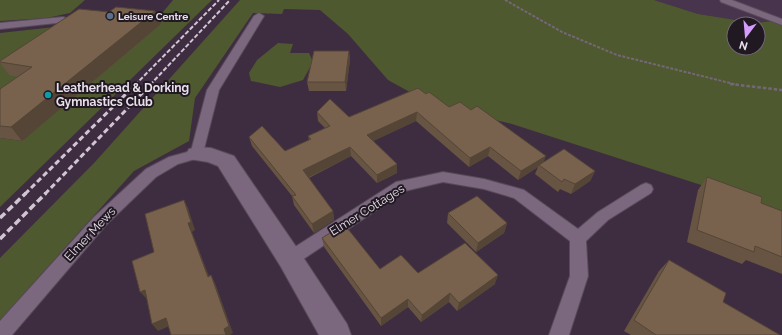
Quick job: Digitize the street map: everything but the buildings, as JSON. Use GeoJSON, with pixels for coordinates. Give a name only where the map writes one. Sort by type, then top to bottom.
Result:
{"type":"FeatureCollection","features":[{"type":"Feature","properties":{"kind":"street"},"geometry":{"type":"LineString","coordinates":[[197,154],[211,155],[226,162],[290,259],[336,335]]}},
{"type":"Feature","properties":{"kind":"lane"},"geometry":{"type":"LineString","coordinates":[[724,0],[782,22]]}},
{"type":"Feature","properties":{"kind":"lane"},"geometry":{"type":"LineString","coordinates":[[746,0],[782,18]]}},
{"type":"Feature","properties":{"kind":"lane"},"geometry":{"type":"LineString","coordinates":[[197,154],[213,90],[259,16]]}},
{"type":"Feature","properties":{"kind":"lane"},"geometry":{"type":"LineString","coordinates":[[0,26],[63,20]]}},
{"type":"Feature","properties":{"kind":"lane","name":"Elmer Mews"},"geometry":{"type":"LineString","coordinates":[[0,335],[100,221],[151,173],[174,160],[197,154]]}},
{"type":"Feature","properties":{"kind":"lane","name":"Elmer Cottages"},"geometry":{"type":"LineString","coordinates":[[290,259],[401,186],[443,177],[484,184],[519,194],[578,238]]}},
{"type":"Feature","properties":{"kind":"lane"},"geometry":{"type":"LineString","coordinates":[[560,335],[579,276],[578,238],[603,216],[646,189]]}},
{"type":"Feature","properties":{"kind":"path"},"geometry":{"type":"LineString","coordinates":[[505,0],[562,32],[617,55],[731,84],[782,90]]}},
{"type":"Feature","properties":{"kind":"shaded area"},"geometry":{"type":"Polygon","coordinates":[[[654,0],[782,0],[782,20],[766,22],[766,16],[726,16],[726,18],[698,14],[654,0]]]}},
{"type":"Feature","properties":{"kind":"green space"},"geometry":{"type":"Polygon","coordinates":[[[0,0],[85,0],[70,13],[47,18],[0,21],[0,0]]]}},
{"type":"Feature","properties":{"kind":"green space"},"geometry":{"type":"Polygon","coordinates":[[[173,0],[212,0],[0,207],[0,138],[22,141],[160,24],[163,12],[173,0]]]}},
{"type":"Feature","properties":{"kind":"green space"},"geometry":{"type":"Polygon","coordinates":[[[240,0],[654,0],[698,14],[726,18],[726,56],[766,56],[766,22],[782,20],[782,211],[512,124],[459,111],[417,96],[388,80],[348,34],[320,10],[284,9],[282,14],[253,13],[195,98],[189,141],[134,171],[0,320],[0,258],[95,162],[240,0]]]}},
{"type":"Feature","properties":{"kind":"green space"},"geometry":{"type":"Polygon","coordinates":[[[82,24],[41,80],[0,111],[0,33],[82,24]]]}},
{"type":"Feature","properties":{"kind":"green space"},"geometry":{"type":"Polygon","coordinates":[[[278,43],[293,44],[290,53],[309,53],[313,62],[303,80],[280,87],[251,81],[249,73],[257,60],[278,43]]]}},
{"type":"Feature","properties":{"kind":"railway"},"geometry":{"type":"LineString","coordinates":[[135,85],[219,0]]}},
{"type":"Feature","properties":{"kind":"railway"},"geometry":{"type":"LineString","coordinates":[[150,85],[230,0]]}},
{"type":"Feature","properties":{"kind":"railway"},"geometry":{"type":"LineString","coordinates":[[45,194],[151,84]]}},
{"type":"Feature","properties":{"kind":"railway"},"geometry":{"type":"LineString","coordinates":[[25,194],[135,85]]}},
{"type":"Feature","properties":{"kind":"railway"},"geometry":{"type":"LineString","coordinates":[[0,218],[26,193]]}},
{"type":"Feature","properties":{"kind":"railway"},"geometry":{"type":"LineString","coordinates":[[0,239],[45,194]]}},
{"type":"Feature","properties":{"kind":"place","name":"Leisure Centre"},"geometry":{"type":"Point","coordinates":[110,16]}},
{"type":"Feature","properties":{"kind":"place","name":"Leatherhead & Dorking Gymnastics Club"},"geometry":{"type":"Point","coordinates":[48,95]}}]}
